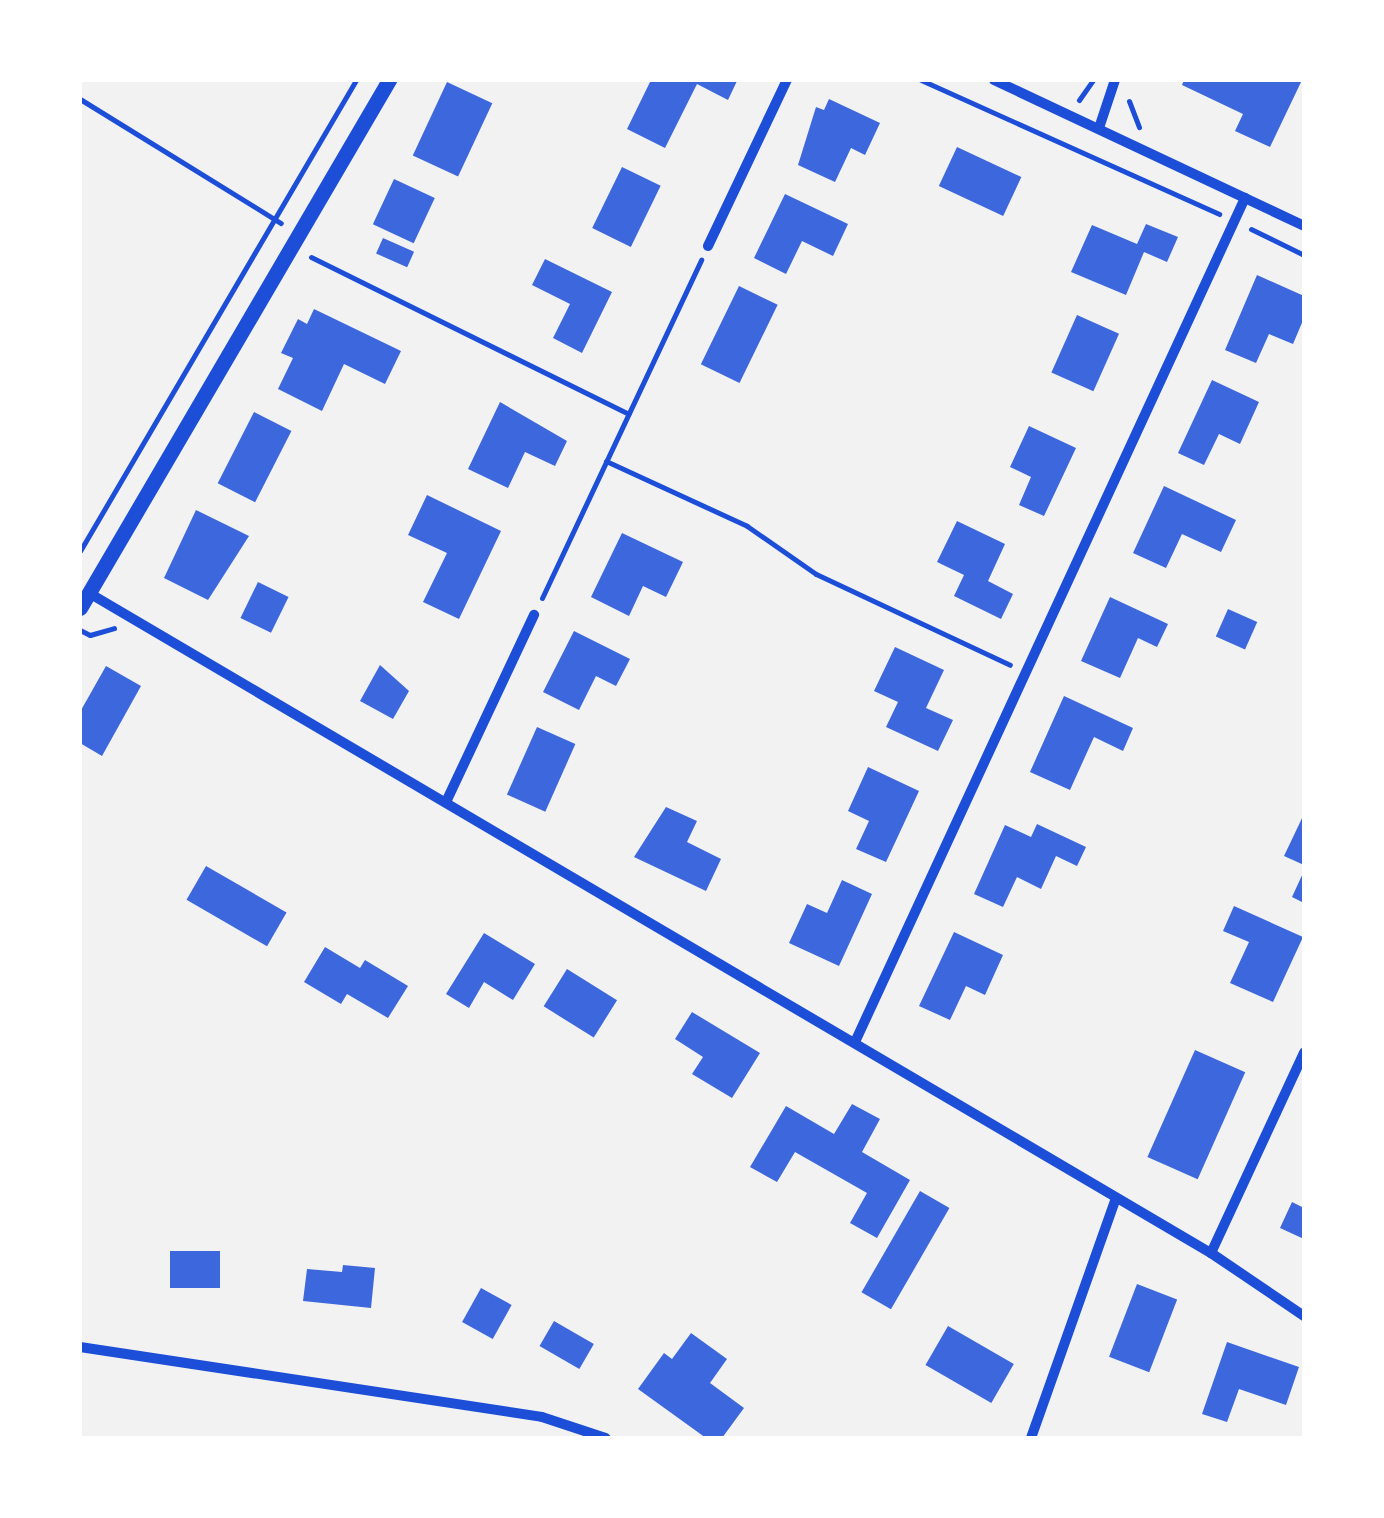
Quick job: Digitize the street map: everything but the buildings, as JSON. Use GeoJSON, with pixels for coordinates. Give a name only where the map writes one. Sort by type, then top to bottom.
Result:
{"type":"FeatureCollection","features":[{"type":"Feature","properties":{"kind":"street"},"geometry":{"type":"LineString","coordinates":[[80,608],[389,80]]}},
{"type":"Feature","properties":{"kind":"street"},"geometry":{"type":"LineString","coordinates":[[708,246],[788,80]]}},
{"type":"Feature","properties":{"kind":"street"},"geometry":{"type":"LineString","coordinates":[[994,80],[1100,125],[1304,226]]}},
{"type":"Feature","properties":{"kind":"street"},"geometry":{"type":"LineString","coordinates":[[1100,125],[1115,80]]}},
{"type":"Feature","properties":{"kind":"street"},"geometry":{"type":"LineString","coordinates":[[855,1042],[1245,198]]}},
{"type":"Feature","properties":{"kind":"street"},"geometry":{"type":"LineString","coordinates":[[89,594],[855,1042],[1115,1201],[1211,1253],[1304,1316]]}},
{"type":"Feature","properties":{"kind":"street"},"geometry":{"type":"LineString","coordinates":[[446,802],[534,615]]}},
{"type":"Feature","properties":{"kind":"street"},"geometry":{"type":"LineString","coordinates":[[1211,1253],[1304,1053]]}},
{"type":"Feature","properties":{"kind":"street"},"geometry":{"type":"LineString","coordinates":[[1031,1438],[1115,1201]]}},
{"type":"Feature","properties":{"kind":"street"},"geometry":{"type":"LineString","coordinates":[[80,1347],[542,1417],[606,1438]]}},
{"type":"Feature","properties":{"kind":"path"},"geometry":{"type":"LineString","coordinates":[[80,550],[356,80]]}},
{"type":"Feature","properties":{"kind":"path"},"geometry":{"type":"LineString","coordinates":[[920,80],[1304,255]]}},
{"type":"Feature","properties":{"kind":"path"},"geometry":{"type":"LineString","coordinates":[[80,99],[250,202]]}},
{"type":"Feature","properties":{"kind":"path"},"geometry":{"type":"LineString","coordinates":[[534,615],[708,246]]}},
{"type":"Feature","properties":{"kind":"path"},"geometry":{"type":"LineString","coordinates":[[318,260],[628,414]]}},
{"type":"Feature","properties":{"kind":"path"},"geometry":{"type":"LineString","coordinates":[[606,461],[747,526],[816,574],[1026,673]]}},
{"type":"Feature","properties":{"kind":"path"},"geometry":{"type":"LineString","coordinates":[[80,630],[90,636],[111,630],[126,615]]}}]}
